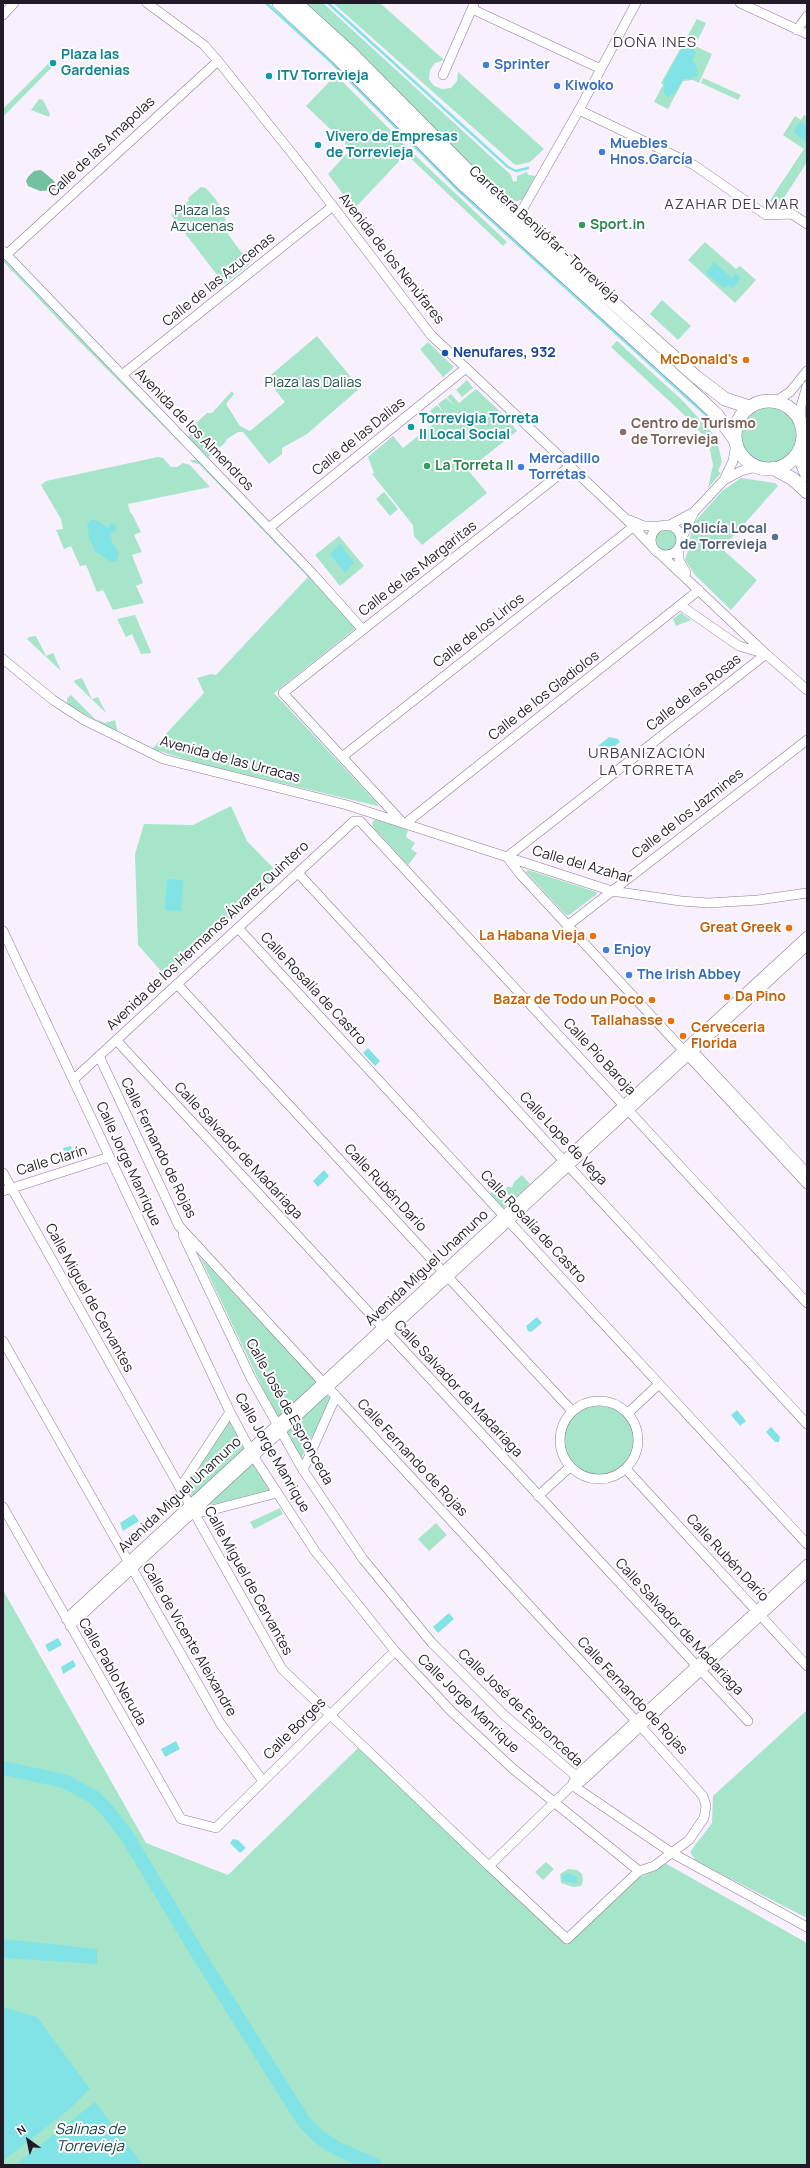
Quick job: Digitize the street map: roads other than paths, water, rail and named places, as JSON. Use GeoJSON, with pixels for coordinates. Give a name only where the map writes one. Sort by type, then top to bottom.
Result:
{"type":"FeatureCollection","features":[{"type":"Feature","properties":{"kind":"main road","name":"Carretera Benijófar - Torrevieja"},"geometry":{"type":"LineString","coordinates":[[278,3],[338,58],[463,184],[699,398],[722,421],[735,442]]}},
{"type":"Feature","properties":{"kind":"main road","name":"Carretera Benijófar - Torrevieja"},"geometry":{"type":"LineString","coordinates":[[296,3],[350,52],[462,166],[713,391],[732,403],[749,407]]}},
{"type":"Feature","properties":{"kind":"main road"},"geometry":{"type":"LineString","coordinates":[[799,450],[786,464],[773,468],[757,467],[745,459],[735,442],[736,425],[739,418],[749,407],[766,401],[776,401],[794,412],[801,423],[803,432],[799,450],[802,463],[807,474]]}},
{"type":"Feature","properties":{"kind":"main road"},"geometry":{"type":"LineString","coordinates":[[773,468],[793,479],[807,492]]}},
{"type":"Feature","properties":{"kind":"street"},"geometry":{"type":"LineString","coordinates":[[3,14],[14,3]]}},
{"type":"Feature","properties":{"kind":"street","name":"Avenida de los Nenúfares"},"geometry":{"type":"LineString","coordinates":[[147,3],[204,45],[218,61],[333,206],[431,335],[630,523],[657,552],[766,654],[807,690]]}},
{"type":"Feature","properties":{"kind":"street"},"geometry":{"type":"LineString","coordinates":[[518,217],[579,110],[636,3]]}},
{"type":"Feature","properties":{"kind":"street"},"geometry":{"type":"LineString","coordinates":[[740,3],[807,34]]}},
{"type":"Feature","properties":{"kind":"street"},"geometry":{"type":"LineString","coordinates":[[443,75],[473,6],[600,70]]}},
{"type":"Feature","properties":{"kind":"street"},"geometry":{"type":"LineString","coordinates":[[797,30],[807,16]]}},
{"type":"Feature","properties":{"kind":"street","name":"Calle de las Amapolas"},"geometry":{"type":"LineString","coordinates":[[5,253],[218,61]]}},
{"type":"Feature","properties":{"kind":"street"},"geometry":{"type":"LineString","coordinates":[[579,110],[694,165],[766,215],[792,214],[807,224]]}},
{"type":"Feature","properties":{"kind":"street","name":"Calle de las Azucenas"},"geometry":{"type":"LineString","coordinates":[[122,375],[333,206]]}},
{"type":"Feature","properties":{"kind":"street","name":"Avenida de los Almendros"},"geometry":{"type":"LineString","coordinates":[[5,253],[270,528],[364,630]]}},
{"type":"Feature","properties":{"kind":"street","name":"Calle de las Dalias"},"geometry":{"type":"LineString","coordinates":[[270,528],[466,368]]}},
{"type":"Feature","properties":{"kind":"street"},"geometry":{"type":"LineString","coordinates":[[776,401],[790,392],[807,371]]}},
{"type":"Feature","properties":{"kind":"street"},"geometry":{"type":"LineString","coordinates":[[801,423],[801,406],[807,386]]}},
{"type":"Feature","properties":{"kind":"street"},"geometry":{"type":"LineString","coordinates":[[694,512],[656,530],[652,537],[657,552],[672,554],[680,544],[694,512],[724,480],[733,461],[735,442]]}},
{"type":"Feature","properties":{"kind":"street","name":"Calle de las Margaritas"},"geometry":{"type":"LineString","coordinates":[[342,757],[283,694],[570,466]]}},
{"type":"Feature","properties":{"kind":"street"},"geometry":{"type":"LineString","coordinates":[[724,480],[741,471],[757,467]]}},
{"type":"Feature","properties":{"kind":"street","name":"Avenida de los Nenúfares"},"geometry":{"type":"LineString","coordinates":[[630,523],[644,526],[666,526]]}},
{"type":"Feature","properties":{"kind":"street","name":"Calle de los Lirios"},"geometry":{"type":"LineString","coordinates":[[342,757],[630,523]]}},
{"type":"Feature","properties":{"kind":"street"},"geometry":{"type":"LineString","coordinates":[[666,526],[679,532],[680,544]]}},
{"type":"Feature","properties":{"kind":"street","name":"Avenida de los Nenúfares"},"geometry":{"type":"LineString","coordinates":[[680,544],[679,560],[690,582]]}},
{"type":"Feature","properties":{"kind":"street","name":"Calle de los Gladiolos"},"geometry":{"type":"LineString","coordinates":[[404,823],[699,590]]}},
{"type":"Feature","properties":{"kind":"street","name":"Avenida de los Nenúfares"},"geometry":{"type":"LineString","coordinates":[[680,605],[739,646],[766,654]]}},
{"type":"Feature","properties":{"kind":"street","name":"Calle de las Rosas"},"geometry":{"type":"LineString","coordinates":[[507,857],[766,654]]}},
{"type":"Feature","properties":{"kind":"street","name":"Avenida de las Urracas"},"geometry":{"type":"LineString","coordinates":[[3,659],[54,700],[79,716],[152,755],[195,768],[372,812],[404,823]]}},
{"type":"Feature","properties":{"kind":"street","name":"Calle de los Jazmines"},"geometry":{"type":"LineString","coordinates":[[567,926],[807,740]]}},
{"type":"Feature","properties":{"kind":"street"},"geometry":{"type":"LineString","coordinates":[[342,757],[404,823]]}},
{"type":"Feature","properties":{"kind":"street"},"geometry":{"type":"LineString","coordinates":[[364,824],[372,812]]}},
{"type":"Feature","properties":{"kind":"street","name":"Avenida de los Hermanos Álvarez Quintero"},"geometry":{"type":"LineString","coordinates":[[73,1080],[354,821],[360,820],[364,824]]}},
{"type":"Feature","properties":{"kind":"street","name":"Calle del Azahar"},"geometry":{"type":"LineString","coordinates":[[404,823],[612,891],[668,900],[708,903],[752,901],[807,893]]}},
{"type":"Feature","properties":{"kind":"street","name":"Calle Pío Baroja"},"geometry":{"type":"LineString","coordinates":[[364,824],[807,1302]]}},
{"type":"Feature","properties":{"kind":"street"},"geometry":{"type":"LineString","coordinates":[[507,857],[567,926],[807,1173]]}},
{"type":"Feature","properties":{"kind":"street","name":"Calle Lope de Vega"},"geometry":{"type":"LineString","coordinates":[[298,873],[807,1424]]}},
{"type":"Feature","properties":{"kind":"street","name":"Calle Rosalía de Castro"},"geometry":{"type":"LineString","coordinates":[[238,928],[807,1544]]}},
{"type":"Feature","properties":{"kind":"street","name":"Calle Jorge Manrique"},"geometry":{"type":"LineString","coordinates":[[3,931],[230,1412],[252,1453],[315,1551],[395,1651],[451,1711],[512,1768],[639,1871]]}},
{"type":"Feature","properties":{"kind":"street","name":"Avenida Miguel Unamuno"},"geometry":{"type":"LineString","coordinates":[[68,1623],[688,1052],[807,936]]}},
{"type":"Feature","properties":{"kind":"street"},"geometry":{"type":"LineString","coordinates":[[688,1052],[807,946]]}},
{"type":"Feature","properties":{"kind":"street","name":"Calle Rubén Darío"},"geometry":{"type":"LineString","coordinates":[[177,984],[572,1412]]}},
{"type":"Feature","properties":{"kind":"street","name":"Calle Salvador de Madariaga"},"geometry":{"type":"LineString","coordinates":[[116,1040],[698,1669],[748,1721]]}},
{"type":"Feature","properties":{"kind":"street"},"geometry":{"type":"LineString","coordinates":[[688,1052],[807,1184]]}},
{"type":"Feature","properties":{"kind":"street","name":"Calle Fernando de Rojas"},"geometry":{"type":"LineString","coordinates":[[99,1056],[179,1226],[696,1787],[705,1801],[706,1812],[700,1825],[689,1840],[672,1853],[654,1866],[639,1871]]}},
{"type":"Feature","properties":{"kind":"street","name":"Calle Clarín"},"geometry":{"type":"LineString","coordinates":[[7,1190],[109,1157]]}},
{"type":"Feature","properties":{"kind":"street","name":"Calle Miguel de Cervantes"},"geometry":{"type":"LineString","coordinates":[[3,1173],[7,1190],[180,1488],[282,1669],[567,1939],[639,1871]]}},
{"type":"Feature","properties":{"kind":"street","name":"Calle José de Espronceda"},"geometry":{"type":"LineString","coordinates":[[179,1226],[251,1378],[303,1470],[363,1559],[432,1644],[504,1715],[577,1781],[672,1853],[807,1927]]}},
{"type":"Feature","properties":{"kind":"street","name":"Calle de Vicente Aleixandre"},"geometry":{"type":"LineString","coordinates":[[3,1341],[220,1723],[263,1781]]}},
{"type":"Feature","properties":{"kind":"street"},"geometry":{"type":"LineString","coordinates":[[628,1414],[659,1384]]}},
{"type":"Feature","properties":{"kind":"street"},"geometry":{"type":"LineString","coordinates":[[303,1470],[336,1396]]}},
{"type":"Feature","properties":{"kind":"street"},"geometry":{"type":"LineString","coordinates":[[596,1401],[613,1404],[628,1414],[636,1426],[638,1441],[635,1456],[626,1469],[619,1474],[602,1479],[584,1477],[570,1467],[565,1460],[560,1443],[562,1426],[572,1412],[579,1406],[596,1401]]}},
{"type":"Feature","properties":{"kind":"street","name":"Avenida Miguel Unamuno"},"geometry":{"type":"LineString","coordinates":[[180,1488],[230,1412]]}},
{"type":"Feature","properties":{"kind":"street"},"geometry":{"type":"LineString","coordinates":[[538,1496],[570,1467]]}},
{"type":"Feature","properties":{"kind":"street","name":"Calle Rubén Darío"},"geometry":{"type":"LineString","coordinates":[[626,1469],[807,1666]]}},
{"type":"Feature","properties":{"kind":"street","name":"Avenida Miguel Unamuno"},"geometry":{"type":"LineString","coordinates":[[192,1509],[208,1511],[277,1493]]}},
{"type":"Feature","properties":{"kind":"street","name":"Calle Pablo Neruda"},"geometry":{"type":"LineString","coordinates":[[3,1506],[180,1819],[216,1828]]}},
{"type":"Feature","properties":{"kind":"street"},"geometry":{"type":"LineString","coordinates":[[759,1613],[807,1564]]}},
{"type":"Feature","properties":{"kind":"street"},"geometry":{"type":"LineString","coordinates":[[489,1866],[638,1724],[759,1613],[807,1573]]}},
{"type":"Feature","properties":{"kind":"street","name":"Calle Borges"},"geometry":{"type":"LineString","coordinates":[[216,1828],[395,1651]]}},
{"type":"Feature","properties":{"kind":"water"},"geometry":{"type":"Polygon","coordinates":[[[690,42],[696,53],[692,61],[696,65],[698,75],[689,79],[683,79],[675,93],[667,97],[664,94],[664,81],[683,46],[690,42]]]}},
{"type":"Feature","properties":{"kind":"water"},"geometry":{"type":"Polygon","coordinates":[[[800,122],[807,126],[807,142],[793,132],[800,122]]]}},
{"type":"Feature","properties":{"kind":"water"},"geometry":{"type":"Polygon","coordinates":[[[714,262],[732,278],[736,273],[741,278],[733,288],[729,285],[724,288],[708,275],[706,272],[714,262]]]}},
{"type":"Feature","properties":{"kind":"water"},"geometry":{"type":"Polygon","coordinates":[[[91,520],[96,520],[108,528],[111,523],[117,526],[116,531],[110,533],[113,544],[119,553],[117,561],[111,562],[95,551],[88,535],[89,532],[87,525],[91,520]]]}},
{"type":"Feature","properties":{"kind":"water"},"geometry":{"type":"Polygon","coordinates":[[[340,544],[354,563],[345,573],[330,554],[340,544]]]}},
{"type":"Feature","properties":{"kind":"water"},"geometry":{"type":"Polygon","coordinates":[[[609,737],[618,739],[620,742],[605,754],[603,752],[604,754],[599,758],[594,752],[599,748],[601,750],[598,746],[609,737]]]}},
{"type":"Feature","properties":{"kind":"water"},"geometry":{"type":"Polygon","coordinates":[[[167,879],[183,880],[181,911],[165,910],[167,879]]]}},
{"type":"Feature","properties":{"kind":"water"},"geometry":{"type":"Polygon","coordinates":[[[368,1048],[380,1061],[375,1066],[363,1053],[368,1048]]]}},
{"type":"Feature","properties":{"kind":"water"},"geometry":{"type":"Polygon","coordinates":[[[71,1146],[74,1155],[70,1160],[67,1158],[63,1148],[71,1146]]]}},
{"type":"Feature","properties":{"kind":"water"},"geometry":{"type":"Polygon","coordinates":[[[324,1170],[329,1176],[318,1187],[313,1181],[324,1170]]]}},
{"type":"Feature","properties":{"kind":"water"},"geometry":{"type":"Polygon","coordinates":[[[537,1317],[542,1323],[531,1332],[528,1331],[526,1326],[537,1317]]]}},
{"type":"Feature","properties":{"kind":"water"},"geometry":{"type":"Polygon","coordinates":[[[737,1410],[746,1421],[740,1426],[731,1415],[737,1410]]]}},
{"type":"Feature","properties":{"kind":"water"},"geometry":{"type":"Polygon","coordinates":[[[771,1427],[780,1437],[779,1442],[775,1442],[766,1432],[771,1427]]]}},
{"type":"Feature","properties":{"kind":"water"},"geometry":{"type":"Polygon","coordinates":[[[134,1514],[139,1521],[123,1531],[120,1523],[134,1514]]]}},
{"type":"Feature","properties":{"kind":"water"},"geometry":{"type":"Polygon","coordinates":[[[449,1613],[454,1619],[438,1633],[433,1627],[449,1613]]]}},
{"type":"Feature","properties":{"kind":"water"},"geometry":{"type":"Polygon","coordinates":[[[58,1638],[62,1645],[49,1652],[45,1645],[58,1638]]]}},
{"type":"Feature","properties":{"kind":"water"},"geometry":{"type":"Polygon","coordinates":[[[73,1660],[76,1666],[63,1674],[61,1667],[73,1660]]]}},
{"type":"Feature","properties":{"kind":"water"},"geometry":{"type":"Polygon","coordinates":[[[176,1741],[180,1749],[165,1757],[161,1749],[176,1741]]]}},
{"type":"Feature","properties":{"kind":"water"},"geometry":{"type":"Polygon","coordinates":[[[233,1839],[238,1840],[246,1848],[240,1853],[230,1843],[233,1839]]]}},
{"type":"Feature","properties":{"kind":"water"},"geometry":{"type":"Polygon","coordinates":[[[568,1873],[577,1877],[577,1884],[563,1881],[562,1876],[568,1873]]]}},
{"type":"Feature","properties":{"kind":"water"},"geometry":{"type":"Polygon","coordinates":[[[3,1939],[97,1949],[97,1964],[3,1958],[3,1939]]]}},
{"type":"Feature","properties":{"kind":"water","name":"Salinas de Torrevieja"},"geometry":{"type":"Polygon","coordinates":[[[3,2007],[37,2017],[90,2089],[67,2111],[3,2161],[3,2007]]]}},
{"type":"Feature","properties":{"kind":"water","name":"Salinas de Torrevieja"},"geometry":{"type":"Polygon","coordinates":[[[95,2102],[143,2165],[15,2165],[95,2102]]]}},
{"type":"Feature","properties":{"kind":"waterway"},"geometry":{"type":"LineString","coordinates":[[266,3],[330,61],[459,191],[706,415]]}},
{"type":"Feature","properties":{"kind":"waterway"},"geometry":{"type":"LineString","coordinates":[[328,3],[508,167],[516,171],[528,168]]}},
{"type":"Feature","properties":{"kind":"waterway"},"geometry":{"type":"LineString","coordinates":[[3,1768],[64,1781],[94,1797],[107,1810],[127,1836],[198,1954],[304,2122],[319,2137],[336,2148],[375,2165]]}},
{"type":"Feature","properties":{"kind":"place","name":"Plaza las Gardenias"},"geometry":{"type":"Point","coordinates":[53,63]}},
{"type":"Feature","properties":{"kind":"place","name":"Sprinter"},"geometry":{"type":"Point","coordinates":[486,65]}},
{"type":"Feature","properties":{"kind":"place","name":"ITV Torrevieja"},"geometry":{"type":"Point","coordinates":[269,76]}},
{"type":"Feature","properties":{"kind":"place","name":"Kiwoko"},"geometry":{"type":"Point","coordinates":[557,86]}},
{"type":"Feature","properties":{"kind":"place","name":"Vivero de Empresas de Torrevieja"},"geometry":{"type":"Point","coordinates":[318,145]}},
{"type":"Feature","properties":{"kind":"place","name":"Muebles Hnos.García"},"geometry":{"type":"Point","coordinates":[602,152]}},
{"type":"Feature","properties":{"kind":"place","name":"Sport.in"},"geometry":{"type":"Point","coordinates":[582,225]}},
{"type":"Feature","properties":{"kind":"place","name":"Nenufares, 932"},"geometry":{"type":"Point","coordinates":[445,353]}},
{"type":"Feature","properties":{"kind":"place","name":"McDonald's"},"geometry":{"type":"Point","coordinates":[746,360]}},
{"type":"Feature","properties":{"kind":"place","name":"Torrevigia Torreta II Local Social"},"geometry":{"type":"Point","coordinates":[411,427]}},
{"type":"Feature","properties":{"kind":"place","name":"Centro de Turismo de Torrevieja"},"geometry":{"type":"Point","coordinates":[623,432]}},
{"type":"Feature","properties":{"kind":"place","name":"La Torreta II"},"geometry":{"type":"Point","coordinates":[427,466]}},
{"type":"Feature","properties":{"kind":"place","name":"Mercadillo Torretas"},"geometry":{"type":"Point","coordinates":[521,467]}},
{"type":"Feature","properties":{"kind":"place","name":"Policía Local de Torrevieja"},"geometry":{"type":"Point","coordinates":[775,537]}},
{"type":"Feature","properties":{"kind":"place","name":"Great Greek"},"geometry":{"type":"Point","coordinates":[789,928]}},
{"type":"Feature","properties":{"kind":"place","name":"La Habana Vieja"},"geometry":{"type":"Point","coordinates":[593,936]}},
{"type":"Feature","properties":{"kind":"place","name":"Enjoy"},"geometry":{"type":"Point","coordinates":[606,950]}},
{"type":"Feature","properties":{"kind":"place","name":"The Irish Abbey"},"geometry":{"type":"Point","coordinates":[629,975]}},
{"type":"Feature","properties":{"kind":"place","name":"Da Pino"},"geometry":{"type":"Point","coordinates":[727,997]}},
{"type":"Feature","properties":{"kind":"place","name":"Bazar de Todo un Poco"},"geometry":{"type":"Point","coordinates":[652,1000]}},
{"type":"Feature","properties":{"kind":"place","name":"Tallahasse"},"geometry":{"type":"Point","coordinates":[671,1021]}},
{"type":"Feature","properties":{"kind":"place","name":"Cerveceria Florida"},"geometry":{"type":"Point","coordinates":[683,1036]}},
{"type":"Feature","properties":{"kind":"district","name":"DOÑA INES"},"geometry":{"type":"Point","coordinates":[655,43]}},
{"type":"Feature","properties":{"kind":"district","name":"AZAHAR DEL MAR"},"geometry":{"type":"Point","coordinates":[732,205]}},
{"type":"Feature","properties":{"kind":"district","name":"URBANIZACIÓN LA TORRETA"},"geometry":{"type":"Point","coordinates":[647,762]}},
{"type":"Feature","properties":{"kind":"park label","name":"Plaza las Azucenas"},"geometry":{"type":"Point","coordinates":[202,220]}},
{"type":"Feature","properties":{"kind":"park label","name":"Plaza las Dalias"},"geometry":{"type":"Point","coordinates":[313,383]}}]}
